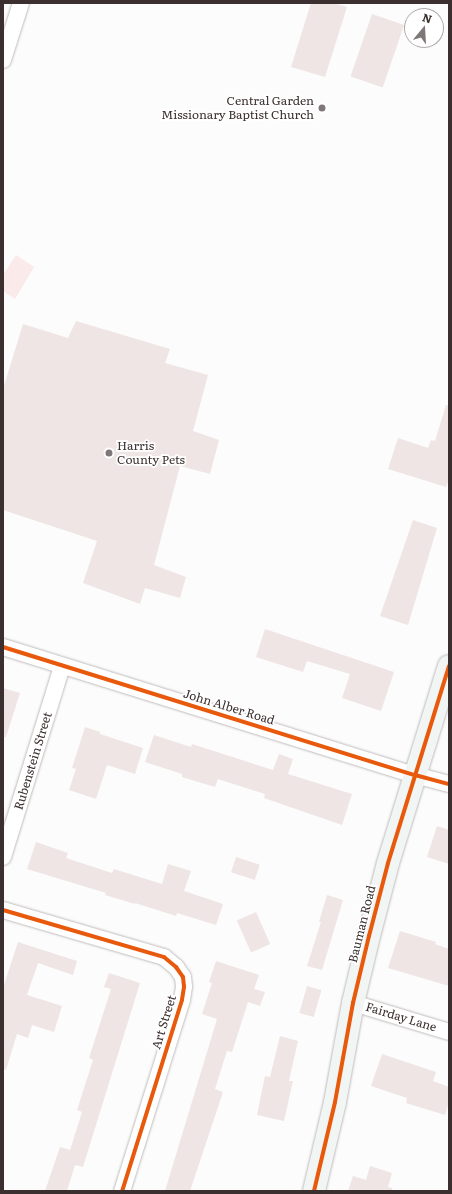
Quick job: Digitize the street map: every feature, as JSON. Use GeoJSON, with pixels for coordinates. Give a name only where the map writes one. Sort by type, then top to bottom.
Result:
{"type":"FeatureCollection","features":[{"type":"Feature","properties":{"kind":"street"},"geometry":{"type":"LineString","coordinates":[[3,60],[21,3]]}},
{"type":"Feature","properties":{"kind":"street","name":"John Alber Road"},"geometry":{"type":"LineString","coordinates":[[3,647],[415,775],[449,784]]}},
{"type":"Feature","properties":{"kind":"street","name":"Rubenstein Street"},"geometry":{"type":"LineString","coordinates":[[3,857],[62,666]]}},
{"type":"Feature","properties":{"kind":"street","name":"Bauman Road"},"geometry":{"type":"LineString","coordinates":[[314,1191],[335,1102],[353,1003],[388,863],[449,666]]}},
{"type":"Feature","properties":{"kind":"street","name":"Art Street"},"geometry":{"type":"LineString","coordinates":[[3,910],[164,957],[176,967],[183,977],[184,987],[182,1000],[122,1191]]}},
{"type":"Feature","properties":{"kind":"street","name":"Fairday Lane"},"geometry":{"type":"LineString","coordinates":[[353,1003],[449,1032]]}},
{"type":"Feature","properties":{"kind":"shaded area"},"geometry":{"type":"Polygon","coordinates":[[[16,255],[34,267],[15,299],[3,291],[3,275],[16,255]]]}},
{"type":"Feature","properties":{"kind":"building"},"geometry":{"type":"Polygon","coordinates":[[[311,3],[333,3],[347,7],[325,77],[291,67],[311,3]]]}},
{"type":"Feature","properties":{"kind":"building"},"geometry":{"type":"Polygon","coordinates":[[[372,14],[404,25],[383,87],[351,76],[372,14]]]}},
{"type":"Feature","properties":{"kind":"building","name":"Harris County Pets"},"geometry":{"type":"Polygon","coordinates":[[[76,321],[170,349],[165,363],[208,375],[193,431],[219,440],[210,474],[180,466],[154,565],[186,577],[180,598],[145,588],[140,604],[83,583],[97,541],[3,510],[3,389],[23,324],[68,338],[76,321]]]}},
{"type":"Feature","properties":{"kind":"building"},"geometry":{"type":"Polygon","coordinates":[[[446,405],[449,406],[449,480],[446,487],[388,469],[398,438],[428,448],[431,440],[435,441],[446,405]]]}},
{"type":"Feature","properties":{"kind":"building"},"geometry":{"type":"Polygon","coordinates":[[[413,520],[437,528],[408,625],[380,616],[413,520]]]}},
{"type":"Feature","properties":{"kind":"building"},"geometry":{"type":"Polygon","coordinates":[[[265,629],[394,672],[381,711],[342,698],[350,674],[307,661],[303,672],[256,657],[265,629]]]}},
{"type":"Feature","properties":{"kind":"building"},"geometry":{"type":"Polygon","coordinates":[[[3,688],[20,693],[6,737],[3,737],[3,688]]]}},
{"type":"Feature","properties":{"kind":"building"},"geometry":{"type":"Polygon","coordinates":[[[85,727],[100,732],[100,734],[143,748],[135,774],[107,765],[96,799],[69,790],[76,769],[72,768],[85,727]]]}},
{"type":"Feature","properties":{"kind":"building"},"geometry":{"type":"Polygon","coordinates":[[[154,735],[191,747],[192,744],[273,770],[279,754],[293,759],[288,774],[352,794],[342,825],[264,798],[265,794],[218,779],[215,787],[182,777],[182,774],[145,762],[154,735]]]}},
{"type":"Feature","properties":{"kind":"building"},"geometry":{"type":"Polygon","coordinates":[[[437,826],[449,830],[449,864],[427,857],[437,826]]]}},
{"type":"Feature","properties":{"kind":"building"},"geometry":{"type":"Polygon","coordinates":[[[36,842],[68,853],[66,858],[112,873],[114,869],[162,884],[168,864],[191,871],[184,891],[223,904],[216,925],[177,913],[176,916],[135,904],[105,895],[106,893],[27,869],[36,842]]]}},
{"type":"Feature","properties":{"kind":"building"},"geometry":{"type":"Polygon","coordinates":[[[236,857],[260,865],[255,880],[231,872],[236,857]]]}},
{"type":"Feature","properties":{"kind":"building"},"geometry":{"type":"Polygon","coordinates":[[[327,895],[343,900],[322,970],[307,966],[321,922],[319,922],[327,895]]]}},
{"type":"Feature","properties":{"kind":"building"},"geometry":{"type":"Polygon","coordinates":[[[256,912],[270,944],[251,953],[237,921],[256,912]]]}},
{"type":"Feature","properties":{"kind":"building"},"geometry":{"type":"Polygon","coordinates":[[[400,931],[436,942],[435,944],[449,949],[449,986],[388,968],[400,931]]]}},
{"type":"Feature","properties":{"kind":"building"},"geometry":{"type":"Polygon","coordinates":[[[18,942],[77,961],[73,975],[38,963],[27,995],[62,1006],[54,1032],[32,1025],[28,1038],[17,1034],[6,1070],[3,1069],[3,988],[18,942]]]}},
{"type":"Feature","properties":{"kind":"building"},"geometry":{"type":"Polygon","coordinates":[[[216,961],[259,975],[254,989],[265,992],[260,1006],[248,1002],[232,1052],[227,1051],[215,1089],[223,1092],[190,1191],[165,1191],[217,1019],[202,1014],[212,983],[209,982],[216,961]]]}},
{"type":"Feature","properties":{"kind":"building"},"geometry":{"type":"Polygon","coordinates":[[[109,973],[140,983],[83,1167],[75,1165],[67,1191],[45,1191],[60,1147],[70,1150],[82,1112],[77,1110],[93,1060],[89,1058],[111,989],[104,987],[109,973]]]}},
{"type":"Feature","properties":{"kind":"building"},"geometry":{"type":"Polygon","coordinates":[[[307,986],[321,990],[314,1017],[299,1013],[307,986]]]}},
{"type":"Feature","properties":{"kind":"building"},"geometry":{"type":"Polygon","coordinates":[[[280,1036],[298,1041],[289,1081],[293,1081],[284,1121],[257,1115],[265,1076],[270,1077],[280,1036]]]}},
{"type":"Feature","properties":{"kind":"building"},"geometry":{"type":"Polygon","coordinates":[[[382,1054],[436,1072],[433,1081],[449,1087],[449,1102],[445,1115],[406,1103],[407,1098],[371,1086],[382,1054]]]}},
{"type":"Feature","properties":{"kind":"building"},"geometry":{"type":"Polygon","coordinates":[[[370,1166],[392,1173],[388,1187],[392,1188],[392,1191],[348,1191],[353,1176],[366,1180],[370,1166]]]}},
{"type":"Feature","properties":{"kind":"cycle path"},"geometry":{"type":"LineString","coordinates":[[3,647],[415,775],[449,784]]}},
{"type":"Feature","properties":{"kind":"cycle path"},"geometry":{"type":"LineString","coordinates":[[314,1191],[335,1102],[353,1003],[369,936],[388,863],[449,666]]}},
{"type":"Feature","properties":{"kind":"cycle path"},"geometry":{"type":"LineString","coordinates":[[3,910],[164,957],[176,967],[183,977],[184,987],[182,1000],[122,1191]]}},
{"type":"Feature","properties":{"kind":"place","name":"Central Garden Missionary Baptist Church"},"geometry":{"type":"Point","coordinates":[322,108]}},
{"type":"Feature","properties":{"kind":"place","name":"Harris County Pets"},"geometry":{"type":"Point","coordinates":[109,453]}}]}
